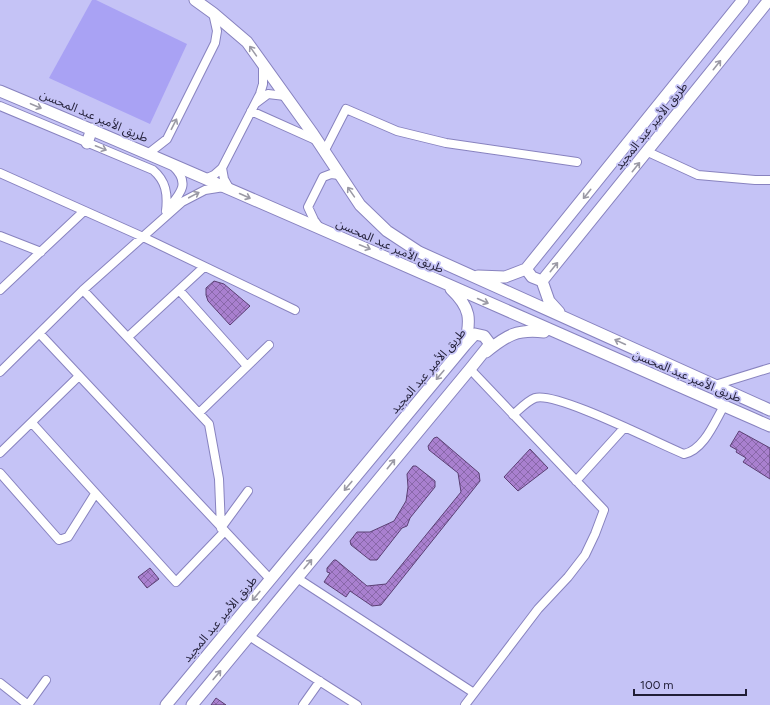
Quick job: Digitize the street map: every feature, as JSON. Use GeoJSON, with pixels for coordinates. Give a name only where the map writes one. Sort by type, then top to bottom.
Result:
{"type":"FeatureCollection","features":[{"type":"Feature","properties":{"kind":"main road","name":"طريق الأمير عبد المحسن"},"geometry":{"type":"LineString","coordinates":[[194,0],[213,12],[247,42],[318,141],[360,205],[386,231],[419,252],[770,410]]}},
{"type":"Feature","properties":{"kind":"main road","name":"طريق الأمير عبد المجيد"},"geometry":{"type":"LineString","coordinates":[[526,269],[743,0]]}},
{"type":"Feature","properties":{"kind":"main road","name":"طريق الأمير عبد المجيد"},"geometry":{"type":"LineString","coordinates":[[542,281],[648,152],[769,0]]}},
{"type":"Feature","properties":{"kind":"main road","name":"طريق الأمير عبد المحسن"},"geometry":{"type":"LineString","coordinates":[[0,91],[150,153],[205,179],[321,230],[376,252],[446,285],[770,426]]}},
{"type":"Feature","properties":{"kind":"main road"},"geometry":{"type":"LineString","coordinates":[[87,143],[92,129]]}},
{"type":"Feature","properties":{"kind":"main road"},"geometry":{"type":"LineString","coordinates":[[470,275],[505,277],[526,269],[532,277],[542,281],[549,301],[562,316]]}},
{"type":"Feature","properties":{"kind":"main road"},"geometry":{"type":"LineString","coordinates":[[446,285],[461,299],[466,308],[469,320],[465,345]]}},
{"type":"Feature","properties":{"kind":"main road"},"geometry":{"type":"LineString","coordinates":[[479,357],[514,332],[529,330],[555,333]]}},
{"type":"Feature","properties":{"kind":"main road","name":"طريق الأمير عبد المجيد"},"geometry":{"type":"LineString","coordinates":[[172,703],[270,579],[465,345],[475,334],[484,336],[490,344],[192,705]]}},
{"type":"Feature","properties":{"kind":"street"},"geometry":{"type":"LineString","coordinates":[[150,153],[167,139],[215,43],[217,31],[213,12]]}},
{"type":"Feature","properties":{"kind":"street"},"geometry":{"type":"LineString","coordinates":[[205,179],[214,175],[222,168],[256,103],[263,84],[263,65]]}},
{"type":"Feature","properties":{"kind":"street"},"geometry":{"type":"LineString","coordinates":[[256,103],[268,94],[285,96]]}},
{"type":"Feature","properties":{"kind":"street"},"geometry":{"type":"LineString","coordinates":[[0,106],[153,170],[162,177],[166,189],[166,211]]}},
{"type":"Feature","properties":{"kind":"street"},"geometry":{"type":"LineString","coordinates":[[324,152],[346,109],[397,130],[446,143],[577,162]]}},
{"type":"Feature","properties":{"kind":"street"},"geometry":{"type":"LineString","coordinates":[[251,111],[318,141]]}},
{"type":"Feature","properties":{"kind":"street"},"geometry":{"type":"LineString","coordinates":[[648,152],[698,175],[770,180]]}},
{"type":"Feature","properties":{"kind":"street"},"geometry":{"type":"LineString","coordinates":[[143,237],[182,190],[183,181],[180,172],[169,162]]}},
{"type":"Feature","properties":{"kind":"street"},"geometry":{"type":"LineString","coordinates":[[0,372],[83,290],[182,202],[205,190],[227,188],[222,168]]}},
{"type":"Feature","properties":{"kind":"street"},"geometry":{"type":"LineString","coordinates":[[0,173],[143,237],[295,310]]}},
{"type":"Feature","properties":{"kind":"street"},"geometry":{"type":"LineString","coordinates":[[321,230],[308,207],[323,177],[331,174],[340,176]]}},
{"type":"Feature","properties":{"kind":"street"},"geometry":{"type":"LineString","coordinates":[[0,290],[84,211]]}},
{"type":"Feature","properties":{"kind":"street"},"geometry":{"type":"LineString","coordinates":[[0,236],[40,252]]}},
{"type":"Feature","properties":{"kind":"street"},"geometry":{"type":"LineString","coordinates":[[128,337],[204,267]]}},
{"type":"Feature","properties":{"kind":"street"},"geometry":{"type":"LineString","coordinates":[[83,290],[209,424],[213,437],[219,479],[223,530]]}},
{"type":"Feature","properties":{"kind":"street"},"geometry":{"type":"LineString","coordinates":[[179,290],[248,366]]}},
{"type":"Feature","properties":{"kind":"street"},"geometry":{"type":"LineString","coordinates":[[40,334],[270,579]]}},
{"type":"Feature","properties":{"kind":"street"},"geometry":{"type":"LineString","coordinates":[[199,412],[269,345]]}},
{"type":"Feature","properties":{"kind":"street"},"geometry":{"type":"LineString","coordinates":[[715,385],[770,368]]}},
{"type":"Feature","properties":{"kind":"street"},"geometry":{"type":"LineString","coordinates":[[465,705],[538,609],[568,577],[585,555],[596,534],[604,510],[470,369]]}},
{"type":"Feature","properties":{"kind":"street"},"geometry":{"type":"LineString","coordinates":[[0,453],[79,376]]}},
{"type":"Feature","properties":{"kind":"street"},"geometry":{"type":"LineString","coordinates":[[513,415],[536,398],[548,397],[680,452],[689,453],[701,443],[724,406]]}},
{"type":"Feature","properties":{"kind":"street"},"geometry":{"type":"LineString","coordinates":[[32,423],[176,582],[223,530],[248,491]]}},
{"type":"Feature","properties":{"kind":"street"},"geometry":{"type":"LineString","coordinates":[[576,481],[624,428]]}},
{"type":"Feature","properties":{"kind":"street"},"geometry":{"type":"LineString","coordinates":[[0,473],[59,540],[68,537],[95,494]]}},
{"type":"Feature","properties":{"kind":"street"},"geometry":{"type":"LineString","coordinates":[[297,578],[474,693]]}},
{"type":"Feature","properties":{"kind":"street"},"geometry":{"type":"LineString","coordinates":[[249,636],[357,705]]}},
{"type":"Feature","properties":{"kind":"street"},"geometry":{"type":"LineString","coordinates":[[0,683],[28,705],[46,680]]}},
{"type":"Feature","properties":{"kind":"street"},"geometry":{"type":"LineString","coordinates":[[304,705],[320,681]]}},
{"type":"Feature","properties":{"kind":"shaded area"},"geometry":{"type":"Polygon","coordinates":[[[92,0],[96,0],[187,44],[150,124],[49,78],[92,0]]]}},
{"type":"Feature","properties":{"kind":"building"},"geometry":{"type":"Polygon","coordinates":[[[214,281],[224,284],[250,306],[230,325],[208,301],[206,288],[214,281]]]}},
{"type":"Feature","properties":{"kind":"building"},"geometry":{"type":"Polygon","coordinates":[[[739,431],[770,448],[770,479],[743,462],[746,458],[730,446],[739,431]]]}},
{"type":"Feature","properties":{"kind":"building"},"geometry":{"type":"Polygon","coordinates":[[[437,437],[479,473],[480,481],[381,605],[372,606],[350,591],[346,597],[324,582],[330,573],[327,572],[327,568],[334,560],[336,560],[367,586],[386,584],[461,492],[458,473],[429,450],[428,446],[434,438],[437,437]]]}},
{"type":"Feature","properties":{"kind":"building"},"geometry":{"type":"Polygon","coordinates":[[[530,449],[548,468],[518,491],[504,477],[530,449]]]}},
{"type":"Feature","properties":{"kind":"building"},"geometry":{"type":"Polygon","coordinates":[[[413,466],[416,466],[435,481],[435,487],[410,518],[407,526],[402,528],[377,560],[370,560],[351,545],[350,541],[357,532],[370,532],[394,521],[406,501],[408,487],[407,474],[413,466]]]}},
{"type":"Feature","properties":{"kind":"building"},"geometry":{"type":"Polygon","coordinates":[[[150,568],[159,579],[147,588],[138,577],[150,568]]]}},
{"type":"Feature","properties":{"kind":"building"},"geometry":{"type":"Polygon","coordinates":[[[216,698],[226,705],[211,705],[216,698]]]}}]}
